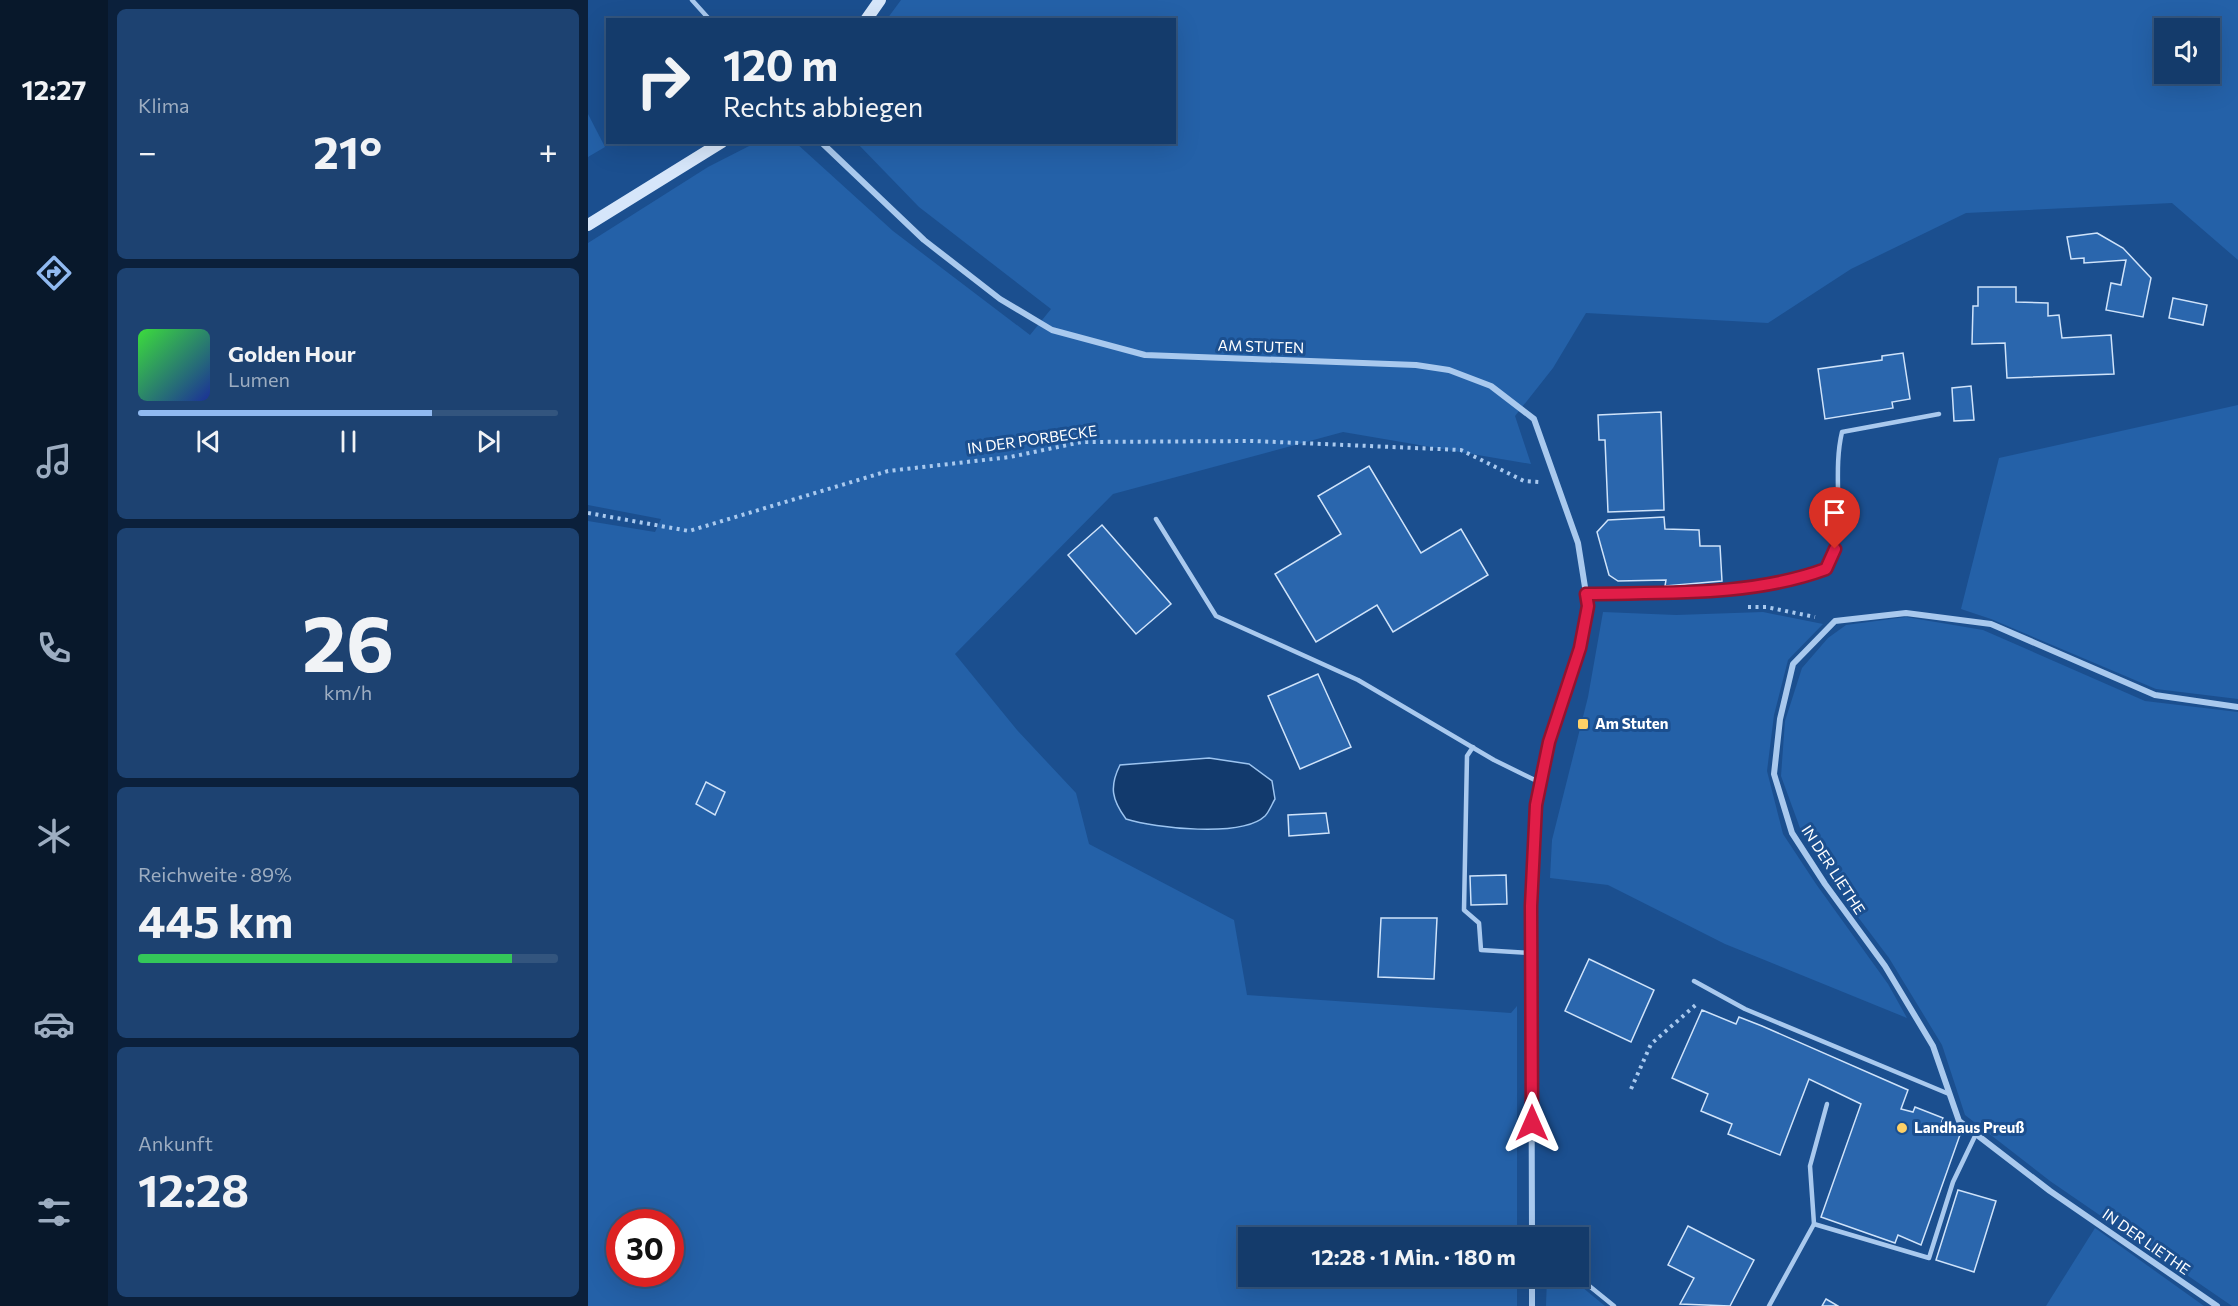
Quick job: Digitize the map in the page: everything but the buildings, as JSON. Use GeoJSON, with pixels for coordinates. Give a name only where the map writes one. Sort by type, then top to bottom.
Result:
{"type":"FeatureCollection","features":[{"type":"Feature","properties":{"kind":"street"},"geometry":{"type":"LineString","coordinates":[[867,18],[880,0]]}},
{"type":"Feature","properties":{"kind":"street"},"geometry":{"type":"LineString","coordinates":[[588,225],[719,144]]}},
{"type":"Feature","properties":{"kind":"street","name":"AM STUTEN"},"geometry":{"type":"LineString","coordinates":[[823,144],[846,169],[924,240],[1000,299],[1052,330],[1145,355],[1416,365],[1449,370],[1491,386],[1534,419],[1554,482],[1578,543],[1588,606],[1580,648],[1549,742],[1535,828],[1531,953],[1532,1227]]}},
{"type":"Feature","properties":{"kind":"street","name":"IN DER LIETHE"},"geometry":{"type":"LineString","coordinates":[[2217,1306],[2050,1191],[1959,1120],[1933,1046],[1903,996],[1792,833],[1774,774],[1780,719],[1793,664],[1835,621],[1906,614],[1991,624],[2155,695],[2238,707]]}},
{"type":"Feature","properties":{"kind":"street"},"geometry":{"type":"LineString","coordinates":[[1532,1287],[1532,1306]]}},
{"type":"Feature","properties":{"kind":"lane"},"geometry":{"type":"LineString","coordinates":[[692,0],[708,18]]}},
{"type":"Feature","properties":{"kind":"lane"},"geometry":{"type":"LineString","coordinates":[[1586,594],[1689,592],[1740,587],[1799,579],[1826,569],[1835,549],[1839,520],[1837,454],[1842,432],[1939,414]]}},
{"type":"Feature","properties":{"kind":"lane"},"geometry":{"type":"LineString","coordinates":[[1156,519],[1216,616],[1333,667],[1541,783]]}},
{"type":"Feature","properties":{"kind":"lane"},"geometry":{"type":"LineString","coordinates":[[1473,747],[1467,756],[1464,910],[1479,922],[1481,950],[1531,953]]}},
{"type":"Feature","properties":{"kind":"lane"},"geometry":{"type":"LineString","coordinates":[[1694,981],[1755,1013],[1949,1094]]}},
{"type":"Feature","properties":{"kind":"lane"},"geometry":{"type":"LineString","coordinates":[[1769,1306],[1814,1224],[1810,1166],[1827,1104]]}},
{"type":"Feature","properties":{"kind":"lane"},"geometry":{"type":"LineString","coordinates":[[1814,1224],[1929,1258],[1953,1182],[1976,1134]]}},
{"type":"Feature","properties":{"kind":"lane"},"geometry":{"type":"LineString","coordinates":[[1589,1285],[1614,1306]]}},
{"type":"Feature","properties":{"kind":"path","name":"IN DER PORBECKE"},"geometry":{"type":"LineString","coordinates":[[588,513],[689,531],[888,471],[1010,457],[1083,442],[1253,441],[1461,450],[1524,481],[1554,482]]}},
{"type":"Feature","properties":{"kind":"path"},"geometry":{"type":"LineString","coordinates":[[1631,1089],[1651,1044],[1713,990]]}},
{"type":"Feature","properties":{"kind":"shaded area"},"geometry":{"type":"Polygon","coordinates":[[[901,0],[2238,0],[2238,260],[2172,203],[1966,213],[1851,269],[1768,323],[1586,313],[1553,368],[1515,416],[1531,464],[1343,432],[1113,494],[955,654],[1017,730],[1076,793],[1089,844],[1234,920],[1247,995],[1511,1013],[1517,1006],[1517,1227],[1238,1227],[1238,1287],[1517,1287],[1517,1306],[588,1306],[588,521],[655,532],[661,519],[588,505],[588,243],[708,167],[753,144],[797,144],[893,231],[1030,335],[1051,309],[919,207],[858,144],[1176,144],[1176,18],[888,18],[901,0]]]}},
{"type":"Feature","properties":{"kind":"shaded area"},"geometry":{"type":"Polygon","coordinates":[[[588,114],[605,147],[588,157],[588,114]]]}},
{"type":"Feature","properties":{"kind":"shaded area"},"geometry":{"type":"Polygon","coordinates":[[[2238,405],[2238,699],[2156,689],[1991,619],[1961,609],[1999,458],[2238,405]]]}},
{"type":"Feature","properties":{"kind":"shaded area"},"geometry":{"type":"Polygon","coordinates":[[[1603,612],[1676,615],[1763,612],[1823,624],[1788,660],[1774,715],[1767,771],[1783,834],[1888,984],[1907,1018],[1725,944],[1608,885],[1550,878],[1552,840],[1588,697],[1603,612]]]}},
{"type":"Feature","properties":{"kind":"shaded area"},"geometry":{"type":"Polygon","coordinates":[[[1906,617],[1983,630],[2145,701],[2238,712],[2238,1306],[2232,1306],[2050,1181],[1965,1115],[1942,1045],[1889,958],[1830,880],[1800,828],[1781,776],[1785,721],[1802,668],[1828,638],[1846,625],[1906,617]]]}},
{"type":"Feature","properties":{"kind":"shaded area"},"geometry":{"type":"Polygon","coordinates":[[[1209,758],[1249,764],[1272,781],[1275,799],[1265,816],[1254,823],[1238,827],[1198,829],[1139,822],[1126,819],[1121,812],[1113,787],[1120,765],[1209,758]]]}},
{"type":"Feature","properties":{"kind":"shaded area"},"geometry":{"type":"Polygon","coordinates":[[[2095,1228],[2204,1306],[2046,1306],[2095,1228]]]}},
{"type":"Feature","properties":{"kind":"shaded area"},"geometry":{"type":"Polygon","coordinates":[[[1547,1287],[1582,1287],[1605,1306],[1546,1306],[1547,1287]]]}},
{"type":"Feature","properties":{"kind":"place","name":"Am Stuten"},"geometry":{"type":"Point","coordinates":[1583,724]}},
{"type":"Feature","properties":{"kind":"place","name":"Landhaus Preuß"},"geometry":{"type":"Point","coordinates":[1902,1128]}},
{"type":"Feature","properties":{"kind":"route"},"geometry":{"type":"LineString","coordinates":[[1532,1123],[1531,906],[1536,805],[1549,742],[1580,648],[1588,606],[1586,594],[1689,592],[1799,579],[1826,569],[1835,549]]}}]}
